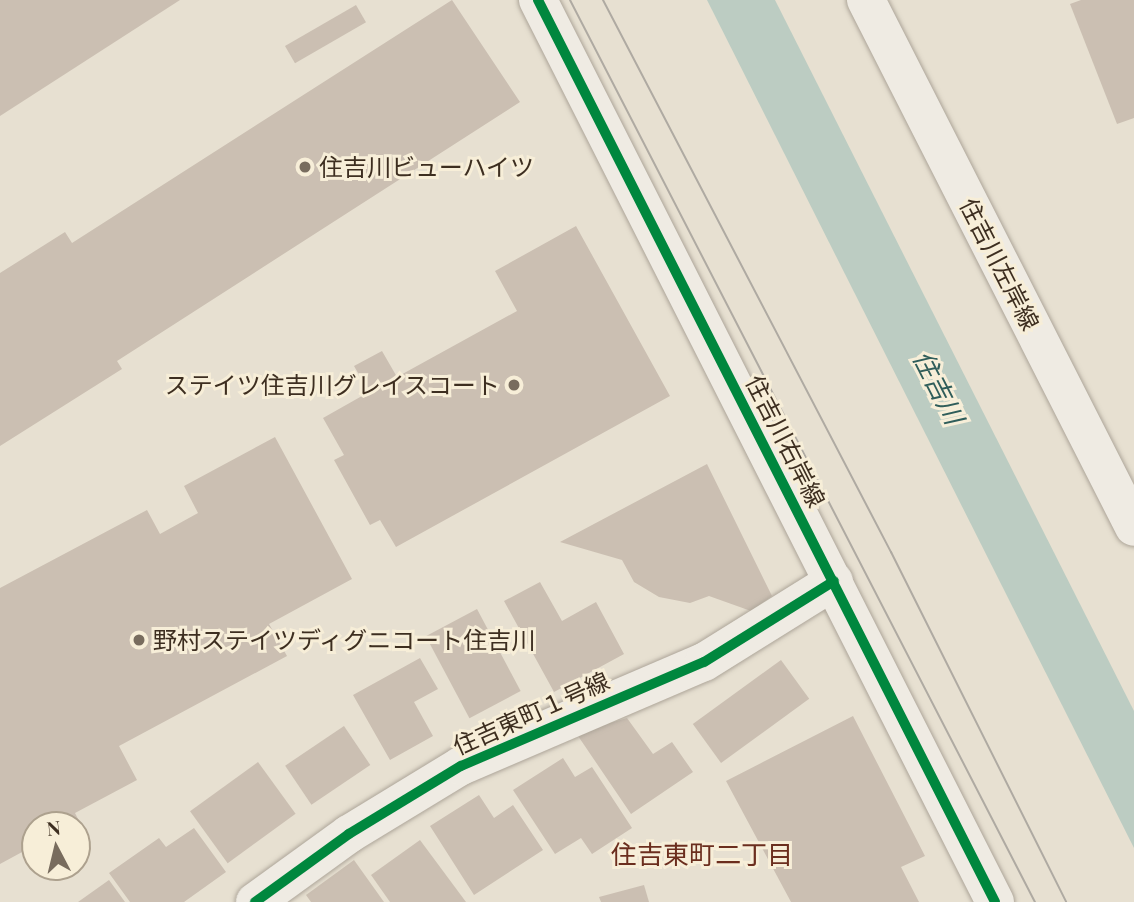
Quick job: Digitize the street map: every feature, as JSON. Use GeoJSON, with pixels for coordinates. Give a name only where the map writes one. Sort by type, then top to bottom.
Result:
{"type":"FeatureCollection","features":[{"type":"Feature","properties":{"kind":"street","name":"住吉川右岸線"},"geometry":{"type":"LineString","coordinates":[[538,0],[995,902]]}},
{"type":"Feature","properties":{"kind":"street","name":"住吉川左岸線"},"geometry":{"type":"LineString","coordinates":[[866,0],[1134,527]]}},
{"type":"Feature","properties":{"kind":"street","name":"住吉東町１号線"},"geometry":{"type":"LineString","coordinates":[[255,902],[349,834],[461,766],[704,662],[834,581]]}},
{"type":"Feature","properties":{"kind":"water","name":"住吉川"},"geometry":{"type":"Polygon","coordinates":[[[707,0],[775,0],[1134,711],[1134,848],[707,0]]]}},
{"type":"Feature","properties":{"kind":"building"},"geometry":{"type":"Polygon","coordinates":[[[0,0],[180,0],[0,116],[0,0]]]}},
{"type":"Feature","properties":{"kind":"building","name":"住吉川ビューハイツ"},"geometry":{"type":"Polygon","coordinates":[[[452,0],[520,102],[117,361],[122,369],[0,446],[0,273],[65,232],[72,243],[452,0]]]}},
{"type":"Feature","properties":{"kind":"building"},"geometry":{"type":"Polygon","coordinates":[[[1081,0],[1134,0],[1134,118],[1117,124],[1070,4],[1081,0]]]}},
{"type":"Feature","properties":{"kind":"building"},"geometry":{"type":"Polygon","coordinates":[[[356,5],[366,22],[295,63],[285,46],[356,5]]]}},
{"type":"Feature","properties":{"kind":"building","name":"ステイツ住吉川グレイスコート"},"geometry":{"type":"Polygon","coordinates":[[[576,226],[670,396],[396,547],[380,520],[370,525],[334,460],[344,455],[323,418],[369,392],[354,366],[382,351],[397,377],[517,311],[495,271],[576,226]]]}},
{"type":"Feature","properties":{"kind":"building","name":"野村ステイツディグニコート住吉川"},"geometry":{"type":"Polygon","coordinates":[[[275,437],[352,579],[269,624],[287,656],[119,746],[137,780],[79,811],[21,811],[21,853],[0,864],[0,588],[147,510],[160,534],[198,513],[184,486],[275,437]]]}},
{"type":"Feature","properties":{"kind":"building"},"geometry":{"type":"Polygon","coordinates":[[[707,464],[772,596],[751,611],[709,596],[690,603],[659,597],[634,582],[622,560],[560,542],[707,464]]]}},
{"type":"Feature","properties":{"kind":"building"},"geometry":{"type":"Polygon","coordinates":[[[540,582],[562,621],[596,602],[624,654],[554,692],[504,601],[540,582]]]}},
{"type":"Feature","properties":{"kind":"building"},"geometry":{"type":"Polygon","coordinates":[[[477,609],[521,691],[469,718],[426,636],[477,609]]]}},
{"type":"Feature","properties":{"kind":"building"},"geometry":{"type":"Polygon","coordinates":[[[420,658],[438,689],[414,702],[433,736],[390,760],[353,695],[420,658]]]}},
{"type":"Feature","properties":{"kind":"building"},"geometry":{"type":"Polygon","coordinates":[[[781,660],[809,699],[721,763],[693,724],[781,660]]]}},
{"type":"Feature","properties":{"kind":"building"},"geometry":{"type":"Polygon","coordinates":[[[853,716],[925,856],[901,867],[919,902],[791,902],[726,781],[853,716]]]}},
{"type":"Feature","properties":{"kind":"building"},"geometry":{"type":"Polygon","coordinates":[[[627,718],[653,754],[672,742],[693,772],[631,814],[576,733],[627,718]]]}},
{"type":"Feature","properties":{"kind":"building"},"geometry":{"type":"Polygon","coordinates":[[[344,726],[370,765],[311,805],[285,766],[344,726]]]}},
{"type":"Feature","properties":{"kind":"building"},"geometry":{"type":"Polygon","coordinates":[[[563,758],[575,777],[592,767],[632,828],[592,854],[581,838],[555,854],[513,790],[563,758]]]}},
{"type":"Feature","properties":{"kind":"building"},"geometry":{"type":"Polygon","coordinates":[[[258,762],[296,814],[228,863],[190,811],[258,762]]]}},
{"type":"Feature","properties":{"kind":"building"},"geometry":{"type":"Polygon","coordinates":[[[479,795],[494,818],[513,805],[543,850],[474,895],[430,826],[479,795]]]}},
{"type":"Feature","properties":{"kind":"building"},"geometry":{"type":"Polygon","coordinates":[[[194,828],[226,872],[184,902],[130,902],[109,873],[159,838],[166,847],[194,828]]]}},
{"type":"Feature","properties":{"kind":"building"},"geometry":{"type":"Polygon","coordinates":[[[420,840],[466,902],[390,902],[371,875],[420,840]]]}},
{"type":"Feature","properties":{"kind":"building"},"geometry":{"type":"Polygon","coordinates":[[[354,860],[384,902],[311,902],[306,895],[354,860]]]}},
{"type":"Feature","properties":{"kind":"building"},"geometry":{"type":"Polygon","coordinates":[[[109,880],[125,902],[78,902],[109,880]]]}},
{"type":"Feature","properties":{"kind":"building"},"geometry":{"type":"Polygon","coordinates":[[[644,885],[649,902],[601,902],[599,897],[644,885]]]}},
{"type":"Feature","properties":{"kind":"tram line"},"geometry":{"type":"LineString","coordinates":[[570,0],[1035,902]]}},
{"type":"Feature","properties":{"kind":"tram line"},"geometry":{"type":"LineString","coordinates":[[603,0],[891,552],[1066,902]]}},
{"type":"Feature","properties":{"kind":"cycle path"},"geometry":{"type":"LineString","coordinates":[[538,0],[995,902]]}},
{"type":"Feature","properties":{"kind":"cycle path"},"geometry":{"type":"LineString","coordinates":[[255,902],[349,834],[461,766],[704,662],[834,581]]}},
{"type":"Feature","properties":{"kind":"place","name":"住吉川ビューハイツ"},"geometry":{"type":"Point","coordinates":[305,167]}},
{"type":"Feature","properties":{"kind":"place","name":"ステイツ住吉川グレイスコート"},"geometry":{"type":"Point","coordinates":[514,385]}},
{"type":"Feature","properties":{"kind":"place","name":"野村ステイツディグニコート住吉川"},"geometry":{"type":"Point","coordinates":[139,640]}},
{"type":"Feature","properties":{"kind":"district","name":"住吉東町二丁目"},"geometry":{"type":"Point","coordinates":[702,854]}}]}
